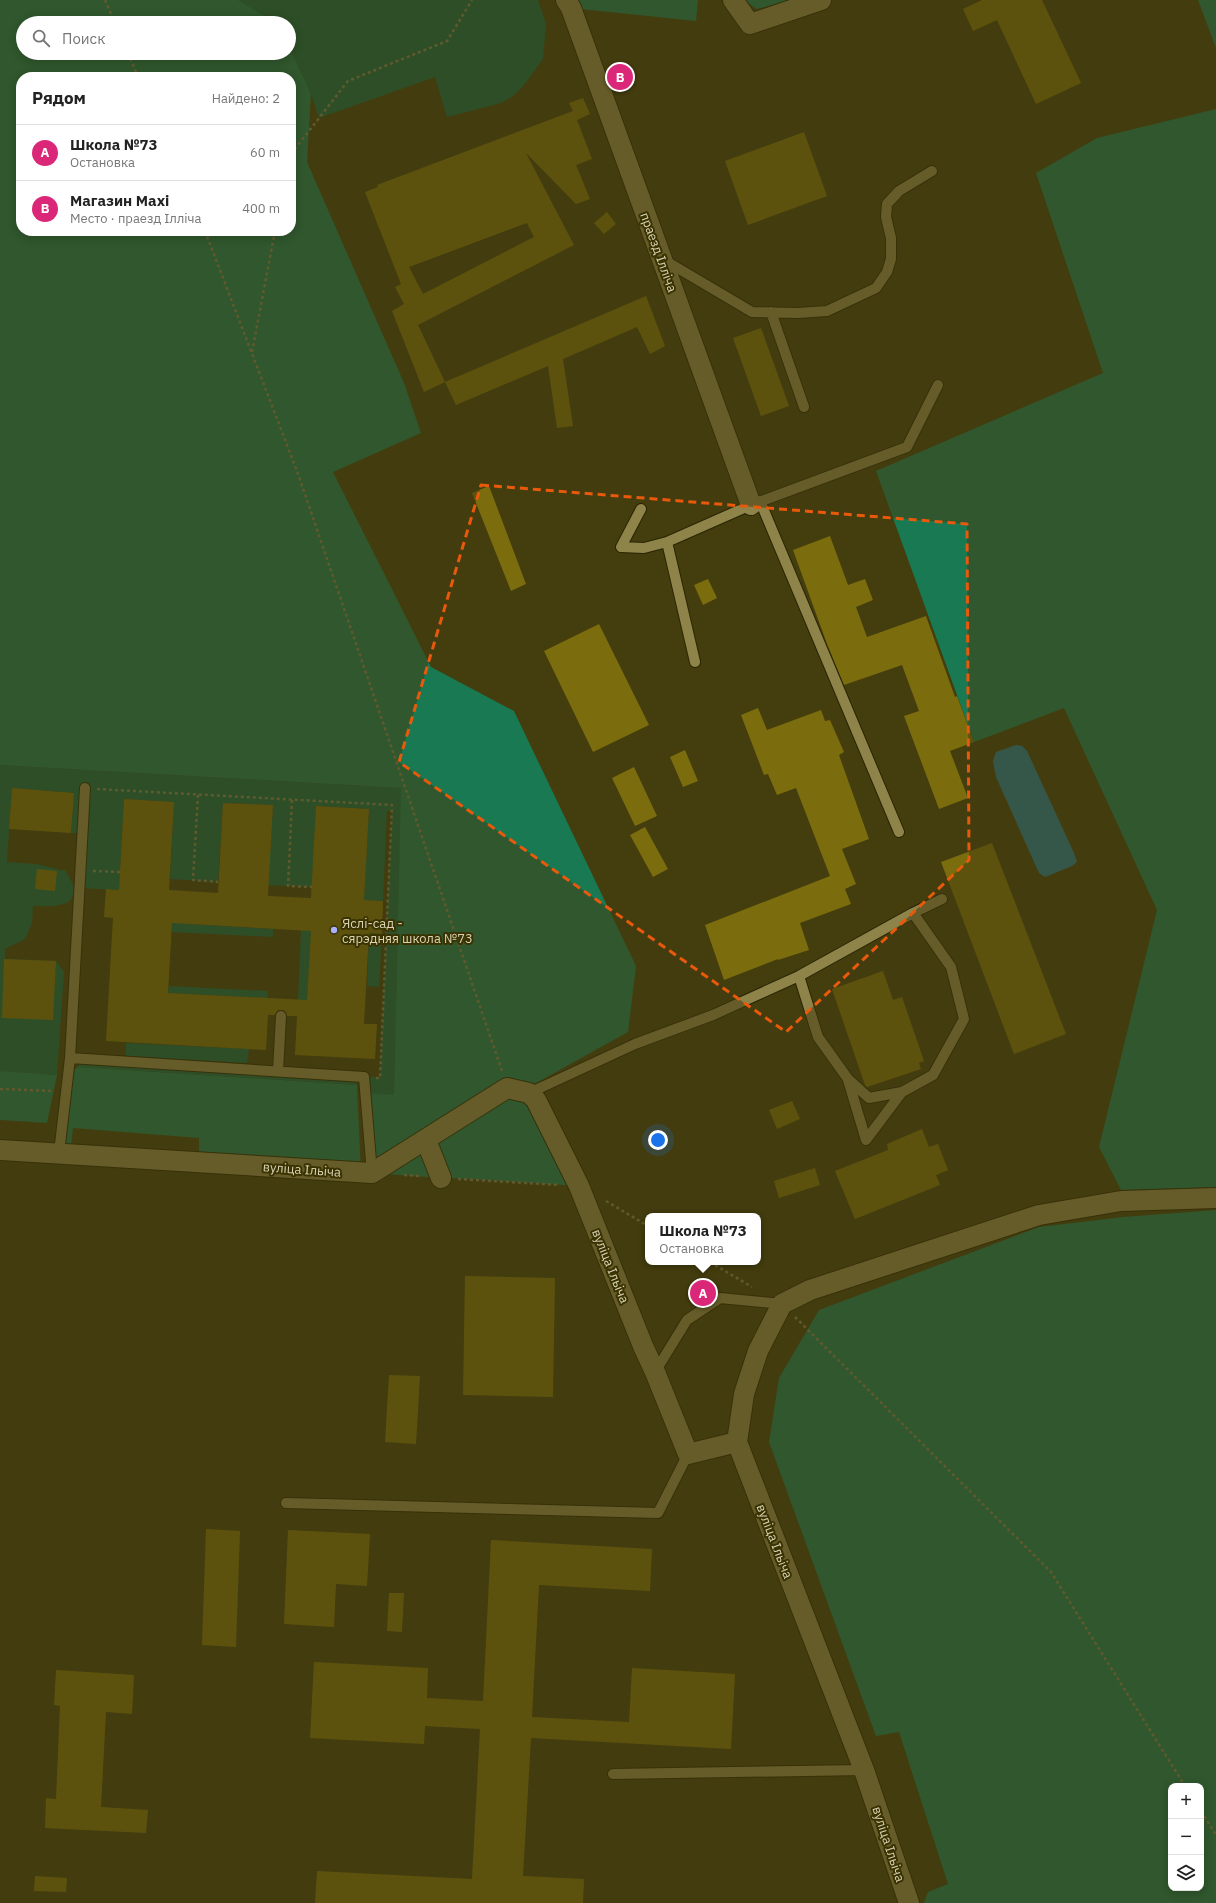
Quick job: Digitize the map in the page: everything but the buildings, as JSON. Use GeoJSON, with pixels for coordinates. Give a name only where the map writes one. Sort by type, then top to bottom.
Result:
{"type":"FeatureCollection","features":[{"type":"Feature","properties":{"kind":"street","name":"праезд Ілліча"},"geometry":{"type":"LineString","coordinates":[[566,0],[571,8],[662,259],[756,503]]}},
{"type":"Feature","properties":{"kind":"street"},"geometry":{"type":"LineString","coordinates":[[733,0],[750,24],[822,0]]}},
{"type":"Feature","properties":{"kind":"street"},"geometry":{"type":"LineString","coordinates":[[372,1174],[507,1088],[529,1093]]}},
{"type":"Feature","properties":{"kind":"street","name":"вуліца Ільіча"},"geometry":{"type":"LineString","coordinates":[[529,1093],[536,1100],[579,1186],[642,1346],[655,1372],[688,1454]]}},
{"type":"Feature","properties":{"kind":"street"},"geometry":{"type":"LineString","coordinates":[[426,1140],[441,1178]]}},
{"type":"Feature","properties":{"kind":"street","name":"вуліца Ільіча"},"geometry":{"type":"LineString","coordinates":[[0,1150],[372,1174]]}},
{"type":"Feature","properties":{"kind":"street"},"geometry":{"type":"LineString","coordinates":[[688,1454],[737,1442],[744,1394],[758,1350],[782,1304],[810,1290],[1039,1215],[1121,1201],[1216,1198]]}},
{"type":"Feature","properties":{"kind":"street","name":"вуліца Ільіча"},"geometry":{"type":"LineString","coordinates":[[737,1442],[864,1770],[909,1903]]}},
{"type":"Feature","properties":{"kind":"lane"},"geometry":{"type":"LineString","coordinates":[[662,259],[752,312],[827,311],[876,288],[887,272],[891,259],[891,238],[886,217],[887,204],[899,191],[932,171]]}},
{"type":"Feature","properties":{"kind":"lane"},"geometry":{"type":"LineString","coordinates":[[771,312],[804,407]]}},
{"type":"Feature","properties":{"kind":"lane"},"geometry":{"type":"LineString","coordinates":[[641,509],[621,547],[644,548],[667,542],[756,503],[907,447],[938,385]]}},
{"type":"Feature","properties":{"kind":"lane"},"geometry":{"type":"LineString","coordinates":[[756,503],[899,832]]}},
{"type":"Feature","properties":{"kind":"lane"},"geometry":{"type":"LineString","coordinates":[[667,542],[695,662]]}},
{"type":"Feature","properties":{"kind":"lane"},"geometry":{"type":"LineString","coordinates":[[59,1153],[70,1058],[85,788]]}},
{"type":"Feature","properties":{"kind":"lane"},"geometry":{"type":"LineString","coordinates":[[529,1093],[635,1044],[713,1015],[799,976],[942,899]]}},
{"type":"Feature","properties":{"kind":"lane"},"geometry":{"type":"LineString","coordinates":[[799,976],[818,1037],[848,1080],[869,1098],[902,1092],[934,1075],[964,1019],[951,967],[914,913]]}},
{"type":"Feature","properties":{"kind":"lane"},"geometry":{"type":"LineString","coordinates":[[278,1071],[281,1016]]}},
{"type":"Feature","properties":{"kind":"lane"},"geometry":{"type":"LineString","coordinates":[[70,1058],[364,1077],[372,1174]]}},
{"type":"Feature","properties":{"kind":"lane"},"geometry":{"type":"LineString","coordinates":[[848,1080],[866,1140],[902,1092]]}},
{"type":"Feature","properties":{"kind":"lane"},"geometry":{"type":"LineString","coordinates":[[655,1372],[687,1320],[720,1298],[782,1304]]}},
{"type":"Feature","properties":{"kind":"lane"},"geometry":{"type":"LineString","coordinates":[[286,1503],[658,1513],[688,1454]]}},
{"type":"Feature","properties":{"kind":"lane"},"geometry":{"type":"LineString","coordinates":[[613,1774],[864,1770]]}},
{"type":"Feature","properties":{"kind":"path"},"geometry":{"type":"LineString","coordinates":[[105,0],[112,16]]}},
{"type":"Feature","properties":{"kind":"path"},"geometry":{"type":"LineString","coordinates":[[296,148],[348,81],[447,41],[472,0]]}},
{"type":"Feature","properties":{"kind":"path"},"geometry":{"type":"LineString","coordinates":[[131,60],[136,72]]}},
{"type":"Feature","properties":{"kind":"path"},"geometry":{"type":"LineString","coordinates":[[207,236],[300,479],[507,1088]]}},
{"type":"Feature","properties":{"kind":"path"},"geometry":{"type":"LineString","coordinates":[[252,353],[274,236]]}},
{"type":"Feature","properties":{"kind":"path"},"geometry":{"type":"LineString","coordinates":[[85,788],[392,805],[380,1078],[364,1077]]}},
{"type":"Feature","properties":{"kind":"path"},"geometry":{"type":"LineString","coordinates":[[198,795],[193,880],[218,882]]}},
{"type":"Feature","properties":{"kind":"path"},"geometry":{"type":"LineString","coordinates":[[292,800],[288,886],[312,887]]}},
{"type":"Feature","properties":{"kind":"path"},"geometry":{"type":"LineString","coordinates":[[80,870],[120,872]]}},
{"type":"Feature","properties":{"kind":"path"},"geometry":{"type":"LineString","coordinates":[[0,1089],[54,1091]]}},
{"type":"Feature","properties":{"kind":"path"},"geometry":{"type":"LineString","coordinates":[[403,1175],[579,1186],[645,1224]]}},
{"type":"Feature","properties":{"kind":"path"},"geometry":{"type":"LineString","coordinates":[[715,1265],[755,1289]]}},
{"type":"Feature","properties":{"kind":"path"},"geometry":{"type":"LineString","coordinates":[[782,1304],[1051,1572],[1183,1783]]}},
{"type":"Feature","properties":{"kind":"path"},"geometry":{"type":"LineString","coordinates":[[1204,1816],[1216,1835]]}},
{"type":"Feature","properties":{"kind":"highlighted area"},"geometry":{"type":"Polygon","coordinates":[[[481,485],[967,524],[969,860],[786,1032],[399,762],[481,485]]]}},
{"type":"Feature","properties":{"kind":"green space"},"geometry":{"type":"Polygon","coordinates":[[[0,0],[238,0],[264,16],[16,16],[16,60],[295,60],[311,94],[307,162],[404,383],[421,433],[333,472],[431,667],[514,711],[636,966],[628,1032],[529,1087],[371,1164],[366,1093],[394,1095],[401,788],[0,765],[0,0]]]}},
{"type":"Feature","properties":{"kind":"green space"},"geometry":{"type":"Polygon","coordinates":[[[237,0],[538,0],[546,24],[543,59],[524,85],[513,96],[501,103],[447,117],[435,77],[319,118],[311,94],[295,60],[296,16],[264,16],[237,0]]]}},
{"type":"Feature","properties":{"kind":"green space"},"geometry":{"type":"Polygon","coordinates":[[[569,0],[698,0],[696,21],[571,8],[569,0]]]}},
{"type":"Feature","properties":{"kind":"green space"},"geometry":{"type":"Polygon","coordinates":[[[745,0],[799,0],[756,9],[745,0]]]}},
{"type":"Feature","properties":{"kind":"green space"},"geometry":{"type":"Polygon","coordinates":[[[1198,0],[1216,0],[1216,48],[1198,0]]]}},
{"type":"Feature","properties":{"kind":"green space"},"geometry":{"type":"Polygon","coordinates":[[[1216,109],[1216,1187],[1121,1190],[1099,1147],[1157,910],[1064,708],[974,742],[876,471],[1103,373],[1036,173],[1097,138],[1216,109]]]}},
{"type":"Feature","properties":{"kind":"green space"},"geometry":{"type":"Polygon","coordinates":[[[0,765],[402,788],[394,1096],[366,1093],[364,1077],[380,1077],[392,811],[387,811],[383,901],[364,900],[369,809],[316,806],[312,887],[268,885],[273,805],[223,803],[218,882],[170,879],[174,802],[124,799],[119,890],[79,888],[82,833],[71,833],[74,793],[12,788],[7,862],[36,864],[66,871],[73,885],[74,893],[67,903],[61,905],[33,906],[32,923],[25,939],[5,949],[5,959],[56,961],[64,972],[57,1075],[0,1071],[0,765]]]}},
{"type":"Feature","properties":{"kind":"green space"},"geometry":{"type":"Polygon","coordinates":[[[172,923],[273,929],[273,937],[172,932],[172,923]]]}},
{"type":"Feature","properties":{"kind":"green space"},"geometry":{"type":"Polygon","coordinates":[[[301,930],[311,931],[307,1000],[298,1000],[301,930]]]}},
{"type":"Feature","properties":{"kind":"green space"},"geometry":{"type":"Polygon","coordinates":[[[369,933],[382,934],[379,987],[367,986],[369,933]]]}},
{"type":"Feature","properties":{"kind":"green space"},"geometry":{"type":"Polygon","coordinates":[[[169,986],[268,991],[267,998],[168,993],[169,986]]]}},
{"type":"Feature","properties":{"kind":"green space"},"geometry":{"type":"Polygon","coordinates":[[[126,1043],[249,1049],[247,1063],[126,1056],[126,1043]]]}},
{"type":"Feature","properties":{"kind":"green space"},"geometry":{"type":"Polygon","coordinates":[[[79,1058],[356,1076],[357,1085],[78,1067],[79,1058]]]}},
{"type":"Feature","properties":{"kind":"green space"},"geometry":{"type":"Polygon","coordinates":[[[78,1067],[357,1085],[361,1173],[199,1163],[199,1138],[73,1128],[70,1154],[59,1153],[68,1074],[78,1067]]]}},
{"type":"Feature","properties":{"kind":"green space"},"geometry":{"type":"Polygon","coordinates":[[[0,1071],[57,1075],[47,1123],[0,1120],[0,1071]]]}},
{"type":"Feature","properties":{"kind":"green space"},"geometry":{"type":"Polygon","coordinates":[[[507,1088],[529,1093],[579,1186],[451,1178],[433,1135],[507,1088]]]}},
{"type":"Feature","properties":{"kind":"green space"},"geometry":{"type":"Polygon","coordinates":[[[421,1148],[441,1178],[372,1173],[421,1148]]]}},
{"type":"Feature","properties":{"kind":"green space"},"geometry":{"type":"Polygon","coordinates":[[[1216,1210],[1216,1903],[924,1903],[928,1892],[948,1884],[899,1732],[876,1736],[769,1442],[779,1378],[819,1310],[1039,1227],[1123,1217],[1216,1210]]]}},
{"type":"Feature","properties":{"kind":"water"},"geometry":{"type":"Polygon","coordinates":[[[1016,745],[1022,746],[1027,751],[1077,862],[1072,866],[1045,877],[1039,873],[996,777],[993,761],[996,752],[1016,745]]]}},
{"type":"Feature","properties":{"kind":"place","name":"Магазин Maxi"},"geometry":{"type":"Point","coordinates":[620,77]}},
{"type":"Feature","properties":{"kind":"place","name":"Яслі-сад - сярэдняя школа №73"},"geometry":{"type":"Point","coordinates":[334,930]}},
{"type":"Feature","properties":{"kind":"place","name":"Школа №73"},"geometry":{"type":"Point","coordinates":[703,1293]}}]}
